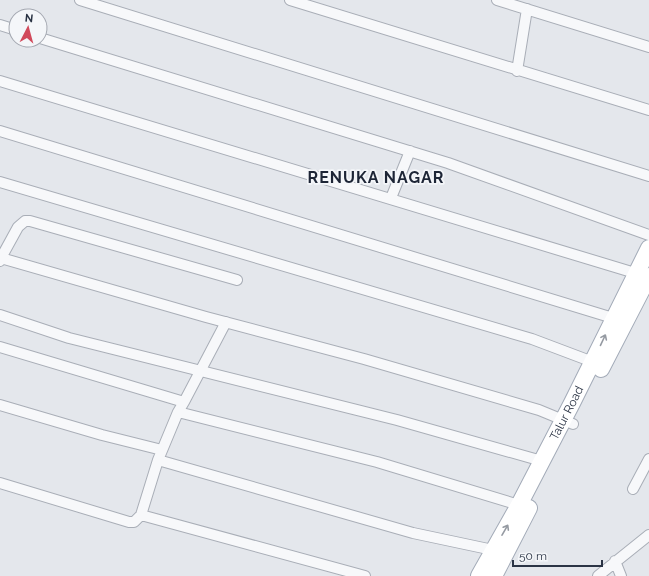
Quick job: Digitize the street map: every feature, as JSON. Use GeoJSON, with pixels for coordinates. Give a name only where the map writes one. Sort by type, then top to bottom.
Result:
{"type":"FeatureCollection","features":[{"type":"Feature","properties":{"kind":"main road","name":"Talur Road"},"geometry":{"type":"LineString","coordinates":[[494,576],[568,421],[642,274],[649,248]]}},
{"type":"Feature","properties":{"kind":"main road","name":"Talur Road"},"geometry":{"type":"LineString","coordinates":[[479,576],[542,461],[568,421],[593,362],[614,318],[642,274]]}},
{"type":"Feature","properties":{"kind":"street"},"geometry":{"type":"LineString","coordinates":[[80,0],[649,176]]}},
{"type":"Feature","properties":{"kind":"street"},"geometry":{"type":"LineString","coordinates":[[290,0],[649,110]]}},
{"type":"Feature","properties":{"kind":"street"},"geometry":{"type":"LineString","coordinates":[[497,0],[649,46]]}},
{"type":"Feature","properties":{"kind":"street"},"geometry":{"type":"LineString","coordinates":[[517,70],[527,9]]}},
{"type":"Feature","properties":{"kind":"street"},"geometry":{"type":"LineString","coordinates":[[48,41],[183,83],[410,150],[649,235]]}},
{"type":"Feature","properties":{"kind":"street"},"geometry":{"type":"LineString","coordinates":[[0,81],[642,274]]}},
{"type":"Feature","properties":{"kind":"street"},"geometry":{"type":"LineString","coordinates":[[0,130],[614,318]]}},
{"type":"Feature","properties":{"kind":"street"},"geometry":{"type":"LineString","coordinates":[[391,198],[410,150]]}},
{"type":"Feature","properties":{"kind":"street"},"geometry":{"type":"LineString","coordinates":[[0,182],[532,339],[593,362]]}},
{"type":"Feature","properties":{"kind":"street"},"geometry":{"type":"LineString","coordinates":[[237,280],[30,221],[22,223],[18,227],[1,259],[379,364],[539,410],[568,421]]}},
{"type":"Feature","properties":{"kind":"street"},"geometry":{"type":"LineString","coordinates":[[0,315],[69,338],[397,420],[542,461]]}},
{"type":"Feature","properties":{"kind":"street"},"geometry":{"type":"LineString","coordinates":[[0,483],[134,522],[141,515],[158,460],[178,412],[226,322]]}},
{"type":"Feature","properties":{"kind":"street"},"geometry":{"type":"LineString","coordinates":[[0,347],[184,402]]}},
{"type":"Feature","properties":{"kind":"street"},"geometry":{"type":"LineString","coordinates":[[0,405],[102,435],[162,450]]}},
{"type":"Feature","properties":{"kind":"street"},"geometry":{"type":"LineString","coordinates":[[178,412],[377,462],[519,505]]}},
{"type":"Feature","properties":{"kind":"street"},"geometry":{"type":"LineString","coordinates":[[633,489],[649,459]]}},
{"type":"Feature","properties":{"kind":"street"},"geometry":{"type":"LineString","coordinates":[[158,460],[414,533],[493,550]]}},
{"type":"Feature","properties":{"kind":"street"},"geometry":{"type":"LineString","coordinates":[[141,515],[365,576]]}},
{"type":"Feature","properties":{"kind":"street"},"geometry":{"type":"LineString","coordinates":[[598,576],[615,562],[647,540]]}},
{"type":"Feature","properties":{"kind":"street"},"geometry":{"type":"LineString","coordinates":[[615,562],[621,576]]}},
{"type":"Feature","properties":{"kind":"district","name":"RENUKA NAGAR"},"geometry":{"type":"Point","coordinates":[376,177]}}]}
